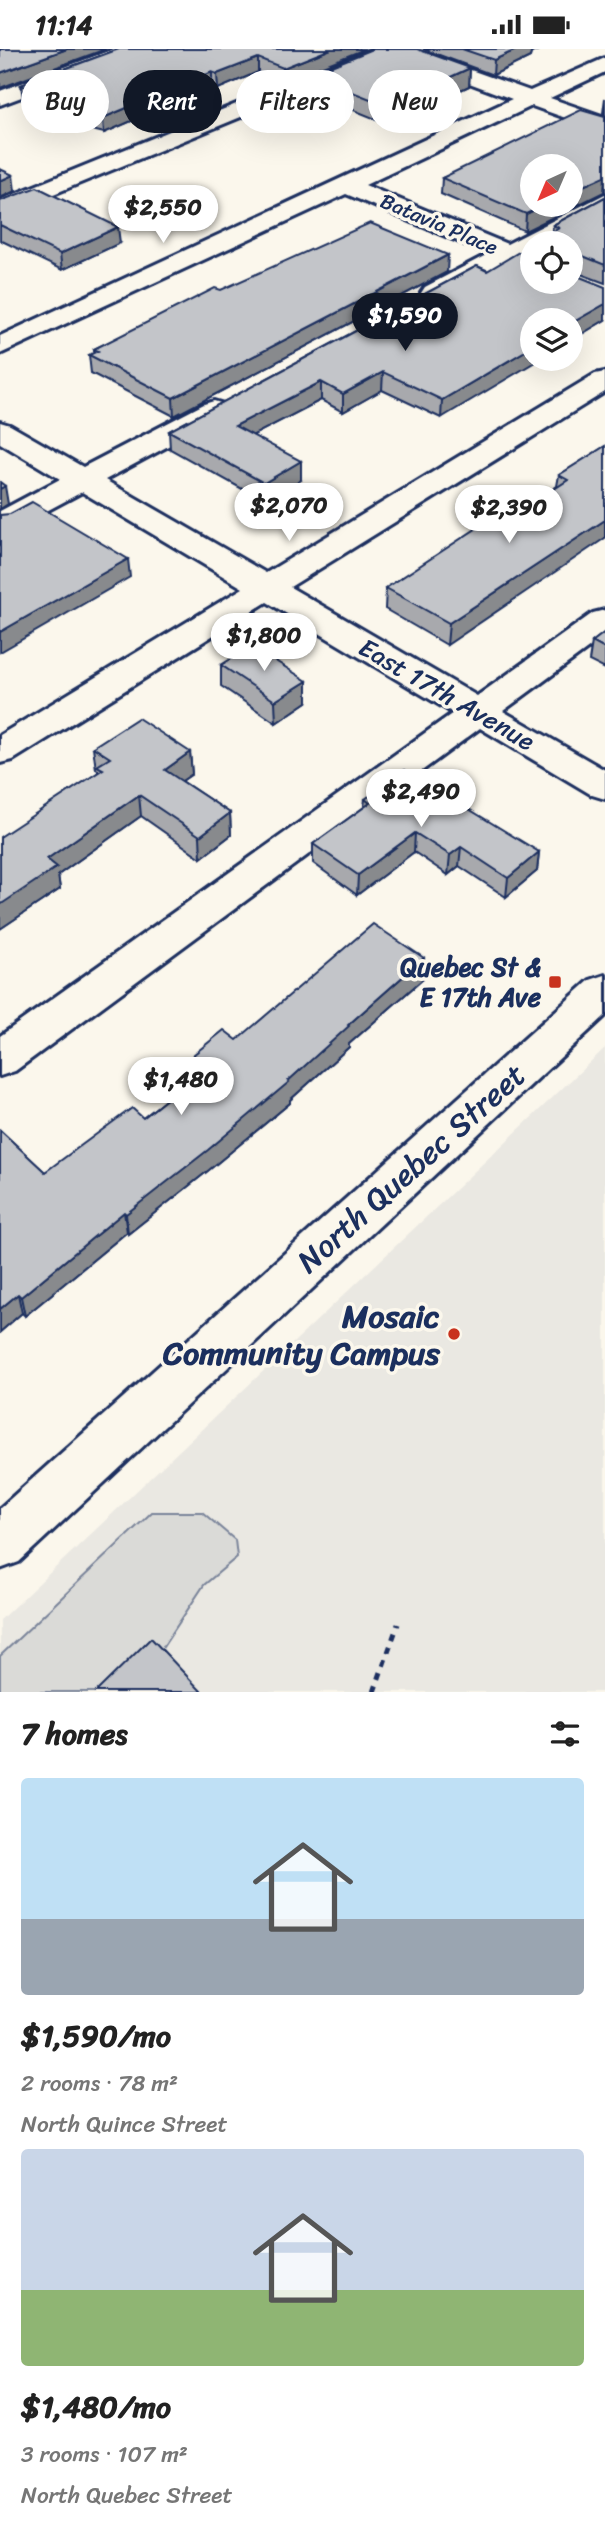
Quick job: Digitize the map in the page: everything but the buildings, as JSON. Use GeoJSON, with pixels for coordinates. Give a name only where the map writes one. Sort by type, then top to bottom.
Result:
{"type":"FeatureCollection","features":[{"type":"Feature","properties":{"kind":"street"},"geometry":{"type":"LineString","coordinates":[[0,99],[132,49]]}},
{"type":"Feature","properties":{"kind":"street"},"geometry":{"type":"LineString","coordinates":[[0,209],[390,49]]}},
{"type":"Feature","properties":{"kind":"street"},"geometry":{"type":"LineString","coordinates":[[395,49],[605,125]]}},
{"type":"Feature","properties":{"kind":"street"},"geometry":{"type":"LineString","coordinates":[[0,346],[605,64]]}},
{"type":"Feature","properties":{"kind":"street","name":"Batavia Place"},"geometry":{"type":"LineString","coordinates":[[346,185],[520,259]]}},
{"type":"Feature","properties":{"kind":"street"},"geometry":{"type":"LineString","coordinates":[[562,231],[605,201]]}},
{"type":"Feature","properties":{"kind":"street"},"geometry":{"type":"LineString","coordinates":[[411,305],[520,259]]}},
{"type":"Feature","properties":{"kind":"street"},"geometry":{"type":"LineString","coordinates":[[0,751],[605,380]]}},
{"type":"Feature","properties":{"kind":"street"},"geometry":{"type":"LineString","coordinates":[[0,523],[241,396]]}},
{"type":"Feature","properties":{"kind":"street","name":"East 17th Avenue"},"geometry":{"type":"LineString","coordinates":[[0,431],[605,786]]}},
{"type":"Feature","properties":{"kind":"street"},"geometry":{"type":"LineString","coordinates":[[0,1059],[605,619]]}},
{"type":"Feature","properties":{"kind":"street","name":"North Quebec Street"},"geometry":{"type":"LineString","coordinates":[[0,1543],[605,991]]}},
{"type":"Feature","properties":{"kind":"path"},"geometry":{"type":"LineString","coordinates":[[374,1692],[398,1624]]}},
{"type":"Feature","properties":{"kind":"shaded area","name":"Mosaic Community Campus"},"geometry":{"type":"Polygon","coordinates":[[[605,1048],[605,1692],[0,1692],[0,1620],[605,1048]]]}},
{"type":"Feature","properties":{"kind":"shaded area"},"geometry":{"type":"Polygon","coordinates":[[[152,1512],[202,1512],[235,1540],[237,1557],[204,1585],[155,1659],[122,1692],[0,1692],[0,1656],[152,1512]]]}},
{"type":"Feature","properties":{"kind":"place","name":"Quebec St & E 17th Ave"},"geometry":{"type":"Point","coordinates":[555,982]}},
{"type":"Feature","properties":{"kind":"place","name":"Mosaic Community Campus"},"geometry":{"type":"Point","coordinates":[454,1334]}}]}
